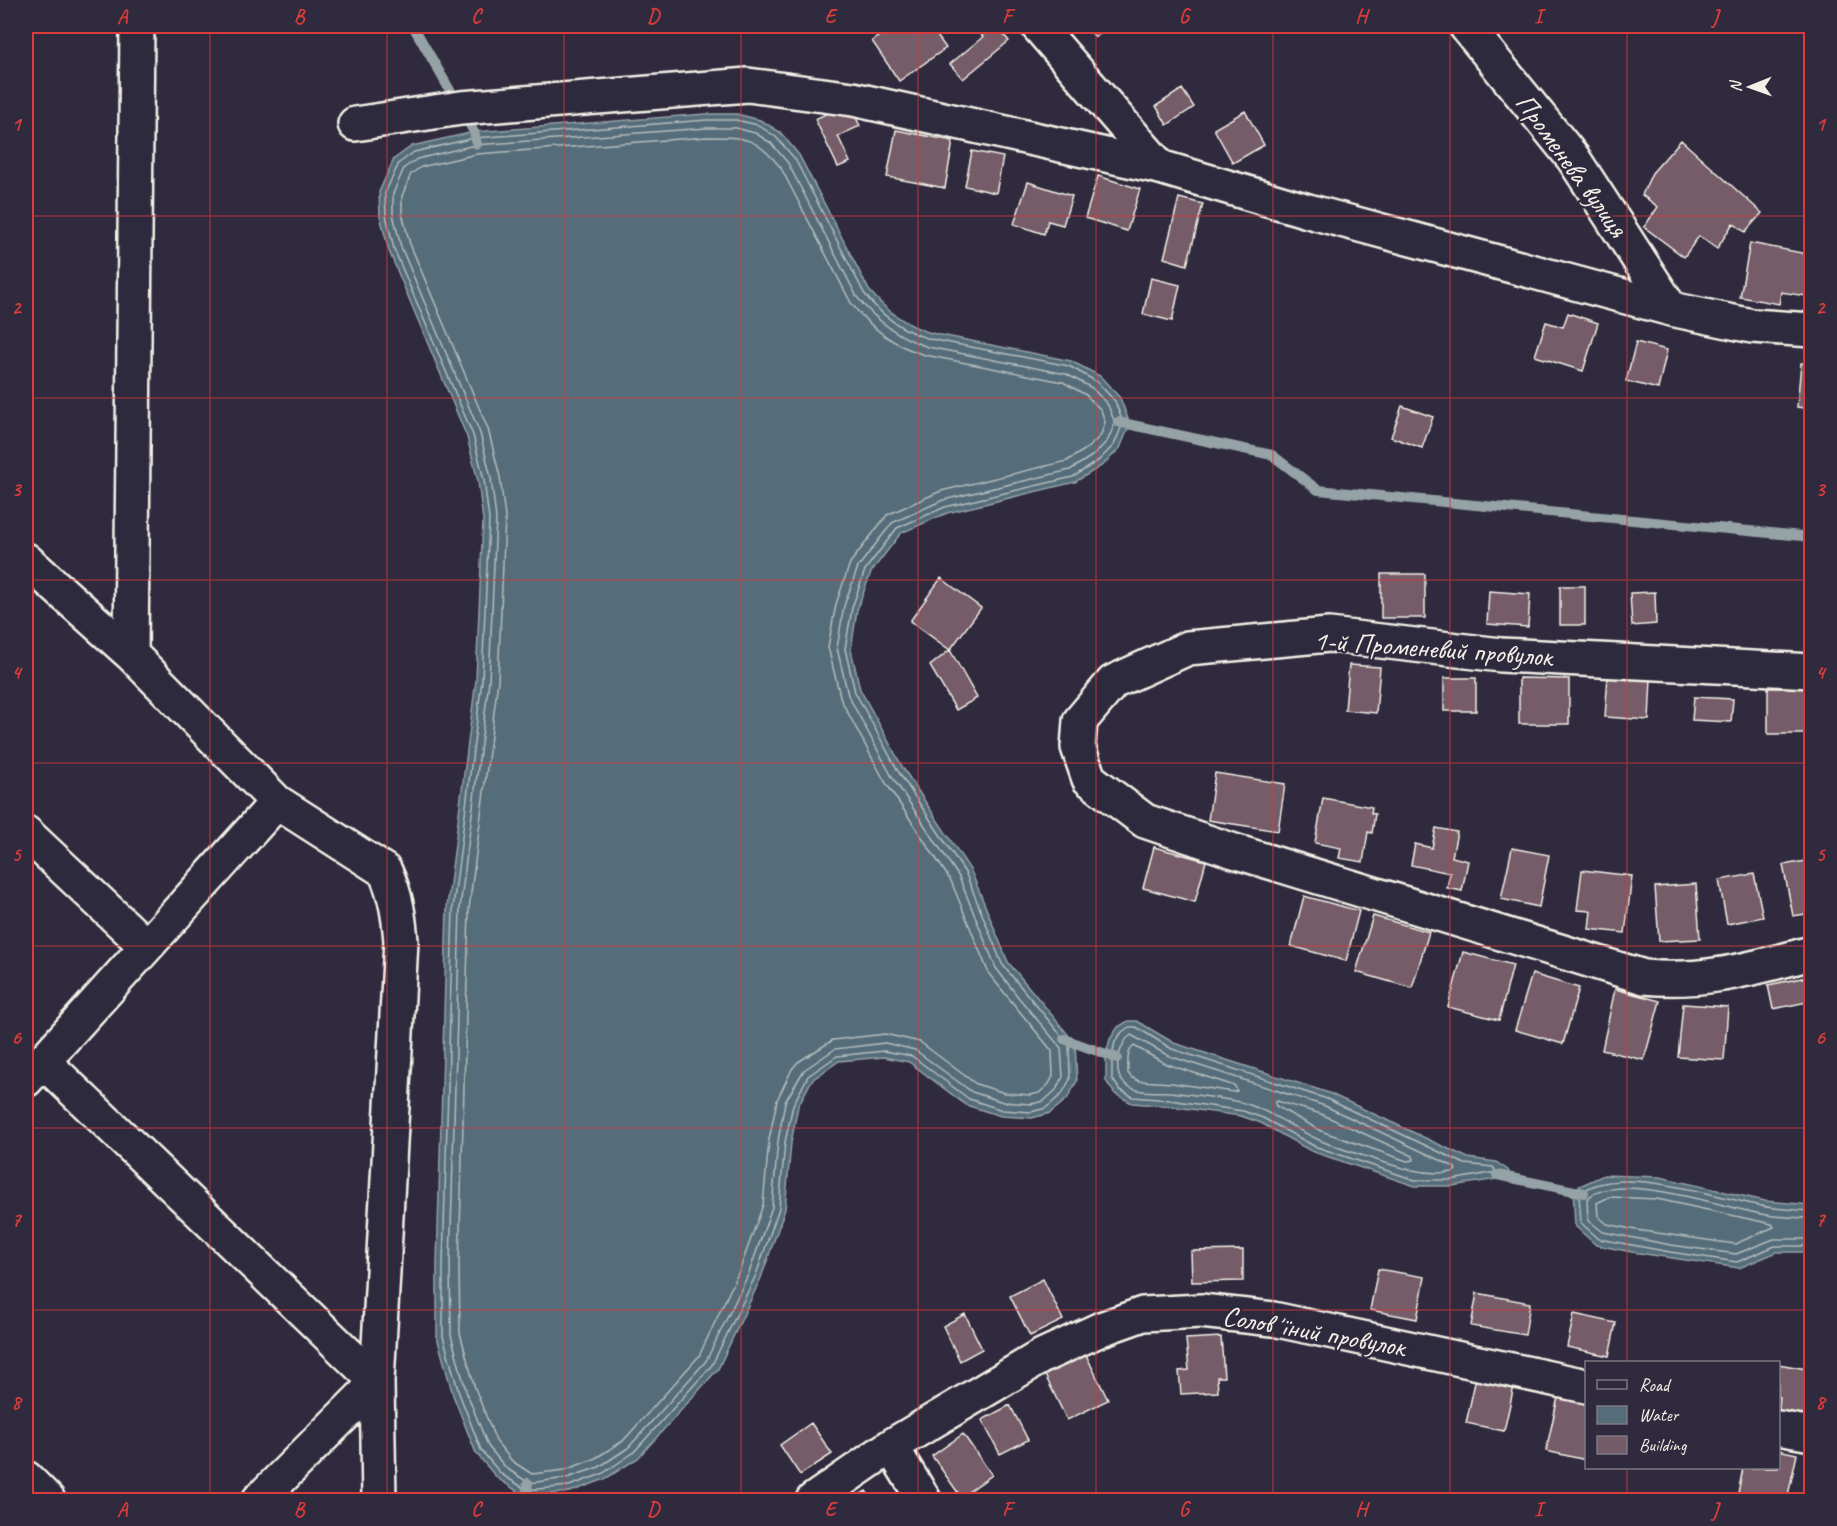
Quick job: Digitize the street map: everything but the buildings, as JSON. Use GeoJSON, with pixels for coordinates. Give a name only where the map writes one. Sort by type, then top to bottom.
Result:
{"type":"FeatureCollection","features":[{"type":"Feature","properties":{"kind":"street"},"geometry":{"type":"LineString","coordinates":[[131,654],[137,26]]}},
{"type":"Feature","properties":{"kind":"street"},"geometry":{"type":"LineString","coordinates":[[1038,26],[1160,167]]}},
{"type":"Feature","properties":{"kind":"street","name":"Променева вулиця"},"geometry":{"type":"LineString","coordinates":[[1466,26],[1573,158],[1671,309]]}},
{"type":"Feature","properties":{"kind":"street"},"geometry":{"type":"LineString","coordinates":[[355,124],[461,108],[748,85],[853,99],[1160,167],[1308,211],[1671,309],[1752,326],[1812,330]]}},
{"type":"Feature","properties":{"kind":"street"},"geometry":{"type":"LineString","coordinates":[[26,560],[131,654],[277,802],[385,871],[394,890],[401,941],[376,1382],[379,1500]]}},
{"type":"Feature","properties":{"kind":"street","name":"1-й Променевий провулок"},"geometry":{"type":"LineString","coordinates":[[1812,670],[1501,655],[1329,635],[1188,648],[1113,682],[1080,721],[1078,747],[1089,779],[1145,821],[1234,851],[1644,977],[1670,980],[1701,978],[1812,953]]}},
{"type":"Feature","properties":{"kind":"street"},"geometry":{"type":"LineString","coordinates":[[277,802],[34,1070],[376,1382]]}},
{"type":"Feature","properties":{"kind":"street"},"geometry":{"type":"LineString","coordinates":[[26,832],[147,946]]}},
{"type":"Feature","properties":{"kind":"street","name":"Соловʼїний провулок"},"geometry":{"type":"LineString","coordinates":[[813,1500],[891,1446],[1042,1356],[1101,1329],[1143,1314],[1201,1311],[1273,1319],[1585,1386]]}},
{"type":"Feature","properties":{"kind":"street"},"geometry":{"type":"LineString","coordinates":[[259,1500],[376,1382]]}},
{"type":"Feature","properties":{"kind":"street"},"geometry":{"type":"LineString","coordinates":[[1780,1428],[1812,1434]]}},
{"type":"Feature","properties":{"kind":"street"},"geometry":{"type":"LineString","coordinates":[[891,1446],[924,1500]]}},
{"type":"Feature","properties":{"kind":"street"},"geometry":{"type":"LineString","coordinates":[[26,1478],[48,1500]]}},
{"type":"Feature","properties":{"kind":"water"},"geometry":{"type":"Polygon","coordinates":[[[706,114],[737,114],[760,120],[780,132],[799,155],[869,290],[897,316],[931,333],[1071,361],[1100,376],[1120,398],[1130,424],[1120,448],[1103,465],[1075,482],[947,513],[901,533],[871,572],[857,610],[851,650],[860,689],[903,768],[971,871],[1008,962],[1075,1043],[1077,1081],[1067,1099],[1050,1113],[1032,1118],[1001,1116],[966,1105],[909,1062],[884,1057],[839,1061],[812,1080],[798,1106],[791,1143],[785,1209],[761,1278],[718,1369],[638,1458],[605,1479],[570,1492],[526,1497],[497,1478],[476,1453],[453,1395],[437,1337],[447,907],[476,680],[483,520],[478,481],[467,437],[389,251],[380,216],[379,192],[394,159],[412,146],[474,132],[706,114]]]}},
{"type":"Feature","properties":{"kind":"water"},"geometry":{"type":"Polygon","coordinates":[[[1128,1021],[1137,1021],[1174,1043],[1329,1093],[1468,1158],[1496,1162],[1508,1170],[1511,1177],[1452,1186],[1415,1186],[1311,1151],[1261,1123],[1241,1116],[1132,1103],[1115,1094],[1106,1081],[1106,1054],[1110,1039],[1118,1027],[1128,1021]]]}},
{"type":"Feature","properties":{"kind":"water"},"geometry":{"type":"Polygon","coordinates":[[[1604,1175],[1660,1177],[1765,1201],[1811,1205],[1811,1252],[1777,1252],[1739,1268],[1596,1245],[1575,1226],[1573,1189],[1604,1175]]]}},
{"type":"Feature","properties":{"kind":"waterway"},"geometry":{"type":"LineString","coordinates":[[413,26],[474,132],[477,144]]}},
{"type":"Feature","properties":{"kind":"waterway"},"geometry":{"type":"LineString","coordinates":[[1118,422],[1272,455],[1318,490],[1812,537]]}},
{"type":"Feature","properties":{"kind":"waterway"},"geometry":{"type":"LineString","coordinates":[[1064,1039],[1117,1058]]}},
{"type":"Feature","properties":{"kind":"waterway"},"geometry":{"type":"LineString","coordinates":[[1497,1175],[1584,1193]]}},
{"type":"Feature","properties":{"kind":"waterway"},"geometry":{"type":"LineString","coordinates":[[526,1500],[528,1483]]}}]}
